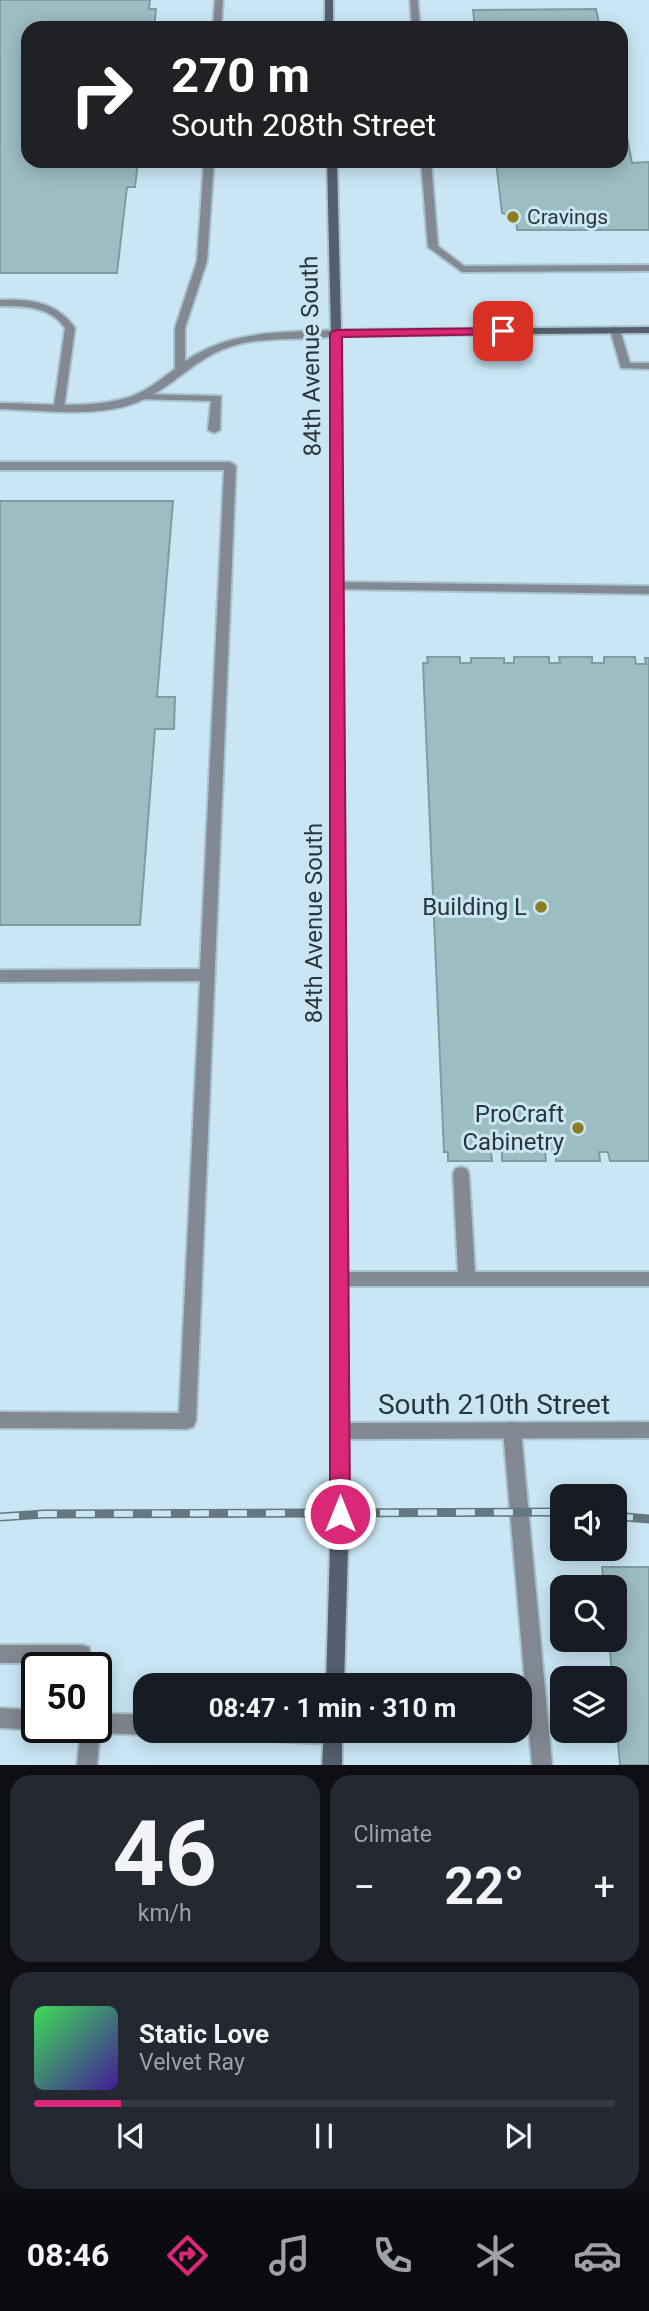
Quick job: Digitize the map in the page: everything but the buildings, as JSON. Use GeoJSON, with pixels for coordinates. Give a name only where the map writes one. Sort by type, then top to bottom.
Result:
{"type":"FeatureCollection","features":[{"type":"Feature","properties":{"kind":"main road"},"geometry":{"type":"LineString","coordinates":[[328,0],[329,21]]}},
{"type":"Feature","properties":{"kind":"main road","name":"84th Avenue South"},"geometry":{"type":"LineString","coordinates":[[332,168],[336,333],[340,1431],[335,1673]]}},
{"type":"Feature","properties":{"kind":"main road"},"geometry":{"type":"LineString","coordinates":[[336,333],[649,330]]}},
{"type":"Feature","properties":{"kind":"main road"},"geometry":{"type":"LineString","coordinates":[[332,1765],[333,1743]]}},
{"type":"Feature","properties":{"kind":"street"},"geometry":{"type":"LineString","coordinates":[[218,21],[219,0]]}},
{"type":"Feature","properties":{"kind":"street"},"geometry":{"type":"LineString","coordinates":[[414,0],[416,21]]}},
{"type":"Feature","properties":{"kind":"street"},"geometry":{"type":"LineString","coordinates":[[180,368],[180,328],[202,261],[209,168]]}},
{"type":"Feature","properties":{"kind":"street"},"geometry":{"type":"LineString","coordinates":[[427,168],[433,247],[463,269],[649,268]]}},
{"type":"Feature","properties":{"kind":"street"},"geometry":{"type":"LineString","coordinates":[[0,303],[23,302],[45,307],[66,320],[70,328],[60,406]]}},
{"type":"Feature","properties":{"kind":"street"},"geometry":{"type":"LineString","coordinates":[[615,330],[625,366],[649,366]]}},
{"type":"Feature","properties":{"kind":"street"},"geometry":{"type":"LineString","coordinates":[[0,406],[123,403],[140,397],[180,368],[210,351],[242,340],[276,335],[336,333]]}},
{"type":"Feature","properties":{"kind":"street"},"geometry":{"type":"LineString","coordinates":[[140,397],[217,398],[214,429]]}},
{"type":"Feature","properties":{"kind":"street"},"geometry":{"type":"LineString","coordinates":[[0,466],[230,466],[187,1421],[0,1420]]}},
{"type":"Feature","properties":{"kind":"street"},"geometry":{"type":"LineString","coordinates":[[337,586],[649,590]]}},
{"type":"Feature","properties":{"kind":"street"},"geometry":{"type":"LineString","coordinates":[[0,976],[207,975]]}},
{"type":"Feature","properties":{"kind":"street"},"geometry":{"type":"LineString","coordinates":[[461,1174],[467,1279]]}},
{"type":"Feature","properties":{"kind":"street"},"geometry":{"type":"LineString","coordinates":[[339,1279],[649,1279]]}},
{"type":"Feature","properties":{"kind":"street"},"geometry":{"type":"LineString","coordinates":[[512,1430],[542,1765]]}},
{"type":"Feature","properties":{"kind":"street","name":"South 210th Street"},"geometry":{"type":"LineString","coordinates":[[340,1431],[649,1430]]}},
{"type":"Feature","properties":{"kind":"street"},"geometry":{"type":"LineString","coordinates":[[0,1654],[21,1654]]}},
{"type":"Feature","properties":{"kind":"street"},"geometry":{"type":"LineString","coordinates":[[0,1718],[21,1719]]}},
{"type":"Feature","properties":{"kind":"street"},"geometry":{"type":"LineString","coordinates":[[112,1724],[133,1725]]}},
{"type":"Feature","properties":{"kind":"street"},"geometry":{"type":"LineString","coordinates":[[87,1765],[89,1743]]}},
{"type":"Feature","properties":{"kind":"railway"},"geometry":{"type":"LineString","coordinates":[[0,1517],[44,1514],[550,1512]]}},
{"type":"Feature","properties":{"kind":"railway"},"geometry":{"type":"LineString","coordinates":[[627,1517],[649,1519]]}},
{"type":"Feature","properties":{"kind":"place","name":"Cravings"},"geometry":{"type":"Point","coordinates":[513,217]}},
{"type":"Feature","properties":{"kind":"place","name":"Building L"},"geometry":{"type":"Point","coordinates":[541,907]}},
{"type":"Feature","properties":{"kind":"place","name":"ProCraft Cabinetry"},"geometry":{"type":"Point","coordinates":[578,1128]}},
{"type":"Feature","properties":{"kind":"route"},"geometry":{"type":"LineString","coordinates":[[340,1514],[336,333],[503,331]]}}]}
